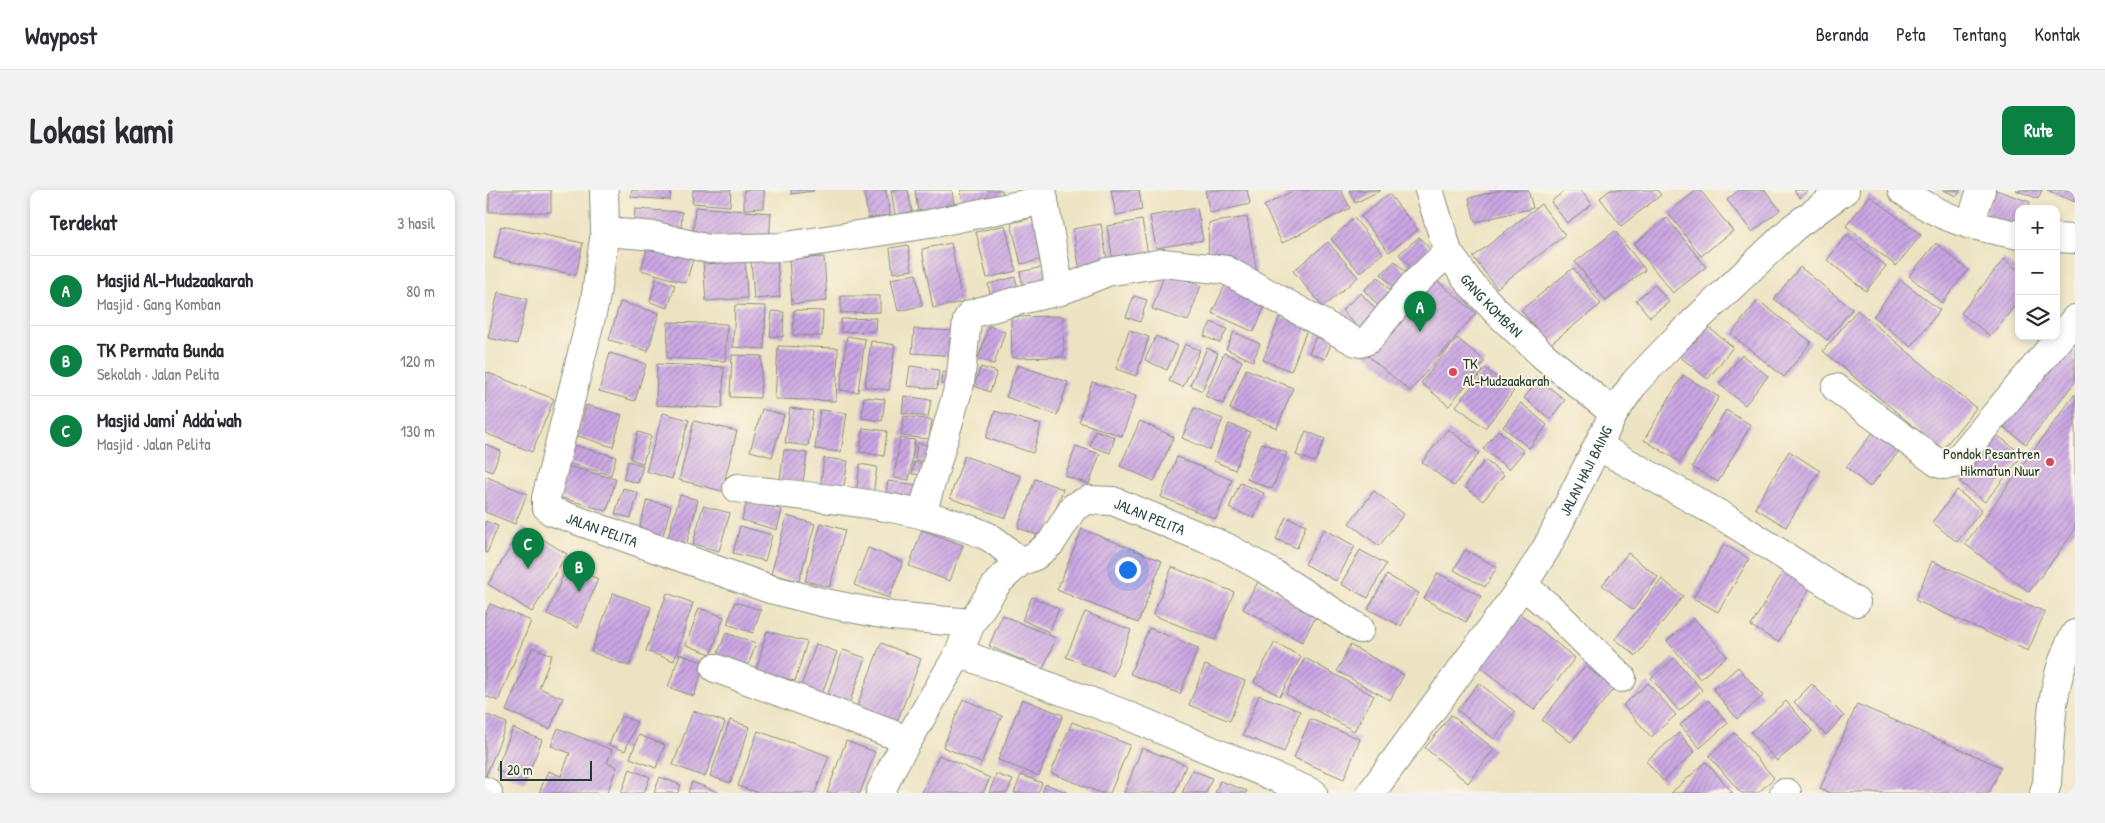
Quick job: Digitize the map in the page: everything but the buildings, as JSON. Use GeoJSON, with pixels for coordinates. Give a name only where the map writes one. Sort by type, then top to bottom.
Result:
{"type":"FeatureCollection","features":[{"type":"Feature","properties":{"kind":"street","name":"JALAN PELITA"},"geometry":{"type":"LineString","coordinates":[[604,190],[605,232],[595,301],[546,498],[546,506],[551,511],[770,589],[825,603],[892,616],[971,623]]}},
{"type":"Feature","properties":{"kind":"street","name":"GANG KOMBAN"},"geometry":{"type":"LineString","coordinates":[[1429,190],[1448,252],[1469,282],[1497,312],[1545,357],[1614,412]]}},
{"type":"Feature","properties":{"kind":"street","name":"JALAN HAJI BAING"},"geometry":{"type":"LineString","coordinates":[[1371,793],[1523,585],[1547,547],[1614,412],[1635,382],[1718,298],[1794,227],[1845,190]]}},
{"type":"Feature","properties":{"kind":"street"},"geometry":{"type":"LineString","coordinates":[[1902,190],[1949,218],[1970,225],[2015,234]]}},
{"type":"Feature","properties":{"kind":"street"},"geometry":{"type":"LineString","coordinates":[[1970,225],[1981,190]]}},
{"type":"Feature","properties":{"kind":"street"},"geometry":{"type":"LineString","coordinates":[[605,232],[656,236],[709,249],[780,247],[909,228],[1043,195],[1060,291]]}},
{"type":"Feature","properties":{"kind":"street"},"geometry":{"type":"LineString","coordinates":[[2060,238],[2075,239]]}},
{"type":"Feature","properties":{"kind":"street"},"geometry":{"type":"LineString","coordinates":[[922,514],[960,383],[968,316],[1024,299],[1060,291],[1107,272],[1163,263],[1226,270],[1361,343],[1368,340],[1413,285],[1448,252]]}},
{"type":"Feature","properties":{"kind":"street"},"geometry":{"type":"LineString","coordinates":[[1837,388],[1937,463],[1945,465],[1954,464],[2075,319]]}},
{"type":"Feature","properties":{"kind":"street"},"geometry":{"type":"LineString","coordinates":[[1597,446],[1724,518],[1857,602]]}},
{"type":"Feature","properties":{"kind":"street"},"geometry":{"type":"LineString","coordinates":[[737,488],[922,514],[989,537],[1020,562]]}},
{"type":"Feature","properties":{"kind":"street","name":"JALAN PELITA"},"geometry":{"type":"LineString","coordinates":[[888,790],[908,740],[959,653],[971,623],[998,582],[1020,562],[1035,556],[1051,544],[1074,507],[1088,500],[1113,502],[1226,548],[1272,573],[1360,629]]}},
{"type":"Feature","properties":{"kind":"street"},"geometry":{"type":"LineString","coordinates":[[1523,585],[1555,612],[1623,678]]}},
{"type":"Feature","properties":{"kind":"street"},"geometry":{"type":"LineString","coordinates":[[2044,793],[2047,783],[2052,708],[2063,666],[2075,634]]}},
{"type":"Feature","properties":{"kind":"street"},"geometry":{"type":"LineString","coordinates":[[959,653],[1119,712],[1313,793]]}},
{"type":"Feature","properties":{"kind":"street"},"geometry":{"type":"LineString","coordinates":[[715,668],[908,740]]}},
{"type":"Feature","properties":{"kind":"street"},"geometry":{"type":"LineString","coordinates":[[485,791],[489,793]]}},
{"type":"Feature","properties":{"kind":"place","name":"Masjid Al-Mudzaakarah"},"geometry":{"type":"Point","coordinates":[1420,332]}},
{"type":"Feature","properties":{"kind":"place","name":"TK Al-Mudzaakarah"},"geometry":{"type":"Point","coordinates":[1453,372]}},
{"type":"Feature","properties":{"kind":"place","name":"Pondok Pesantren Hikmatun Nuur"},"geometry":{"type":"Point","coordinates":[2050,462]}},
{"type":"Feature","properties":{"kind":"place","name":"Masjid Jami' Adda'wah"},"geometry":{"type":"Point","coordinates":[528,569]}},
{"type":"Feature","properties":{"kind":"place","name":"TK Permata Bunda"},"geometry":{"type":"Point","coordinates":[579,592]}}]}
